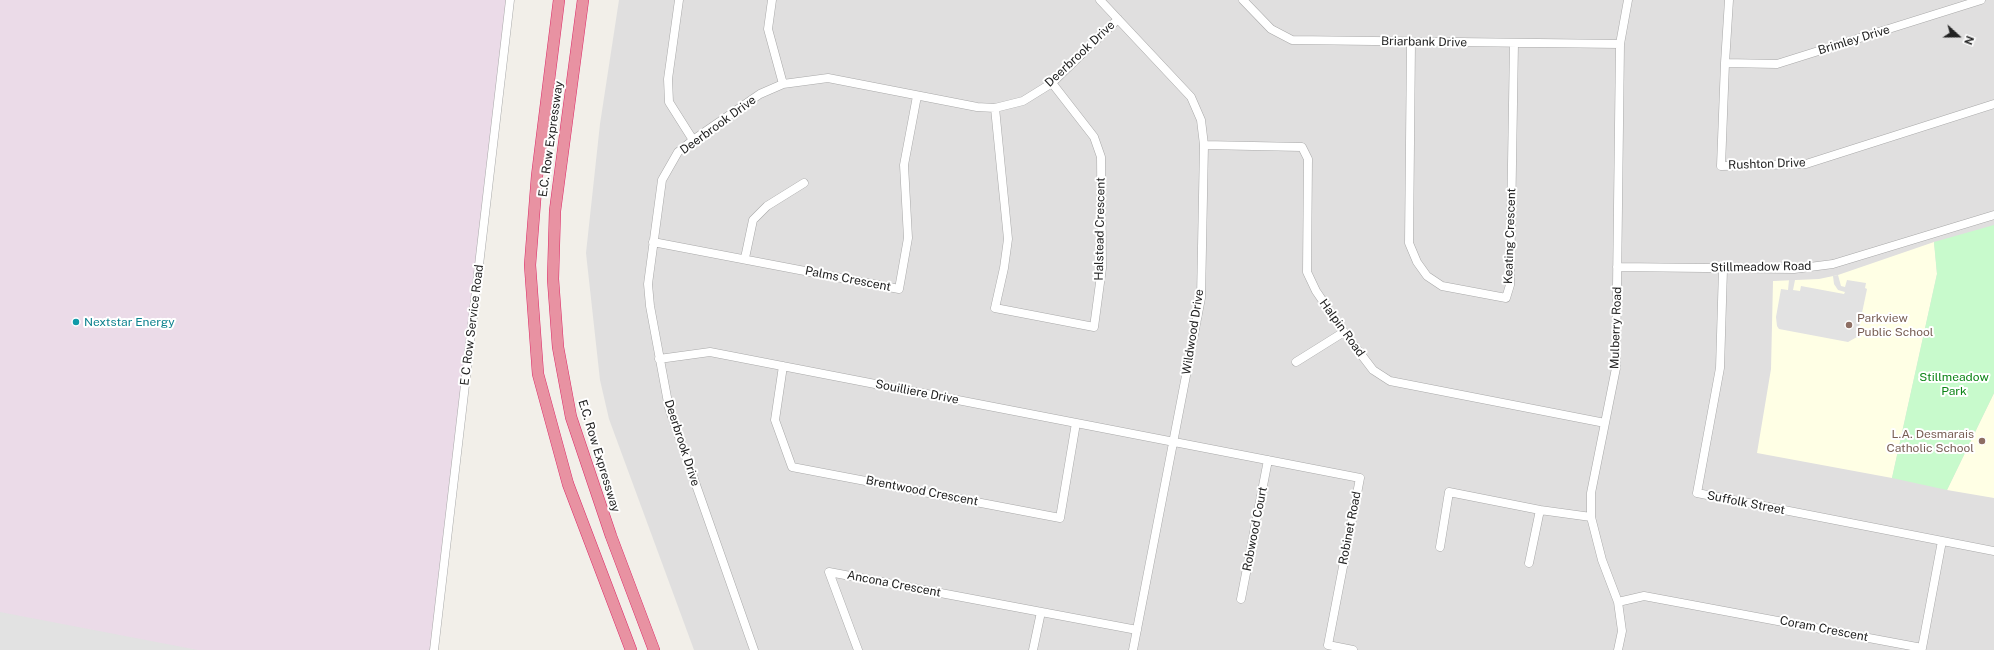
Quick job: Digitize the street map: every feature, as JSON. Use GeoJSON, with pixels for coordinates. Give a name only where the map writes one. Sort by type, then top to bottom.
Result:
{"type":"FeatureCollection","features":[{"type":"Feature","properties":{"kind":"highway","name":"E.C. Row Expressway"},"geometry":{"type":"LineString","coordinates":[[559,0],[537,176],[530,265],[538,374],[568,484],[630,650]]}},
{"type":"Feature","properties":{"kind":"highway","name":"E.C. Row Expressway"},"geometry":{"type":"LineString","coordinates":[[583,0],[555,211],[552,279],[558,347],[571,417],[611,536],[654,650]]}},
{"type":"Feature","properties":{"kind":"street","name":"E C Row Service Road"},"geometry":{"type":"LineString","coordinates":[[434,650],[510,0]]}},
{"type":"Feature","properties":{"kind":"street"},"geometry":{"type":"LineString","coordinates":[[679,0],[668,79],[669,102],[693,140]]}},
{"type":"Feature","properties":{"kind":"street"},"geometry":{"type":"LineString","coordinates":[[772,0],[768,29],[783,84]]}},
{"type":"Feature","properties":{"kind":"street","name":"Wildwood Drive"},"geometry":{"type":"LineString","coordinates":[[1100,0],[1191,97],[1201,120],[1204,145],[1201,298],[1133,650]]}},
{"type":"Feature","properties":{"kind":"street","name":"Briarbank Drive"},"geometry":{"type":"LineString","coordinates":[[1243,0],[1271,29],[1292,40],[1620,44]]}},
{"type":"Feature","properties":{"kind":"street","name":"Mulberry Road"},"geometry":{"type":"LineString","coordinates":[[1618,650],[1622,631],[1618,602],[1602,560],[1591,518],[1591,494],[1616,368],[1620,44],[1628,0]]}},
{"type":"Feature","properties":{"kind":"street","name":"Rushton Drive"},"geometry":{"type":"LineString","coordinates":[[1729,0],[1724,63],[1721,166],[1806,164],[1994,104]]}},
{"type":"Feature","properties":{"kind":"street","name":"Brimley Drive"},"geometry":{"type":"LineString","coordinates":[[1724,63],[1777,64],[1980,0]]}},
{"type":"Feature","properties":{"kind":"street","name":"Deerbrook Drive"},"geometry":{"type":"LineString","coordinates":[[754,650],[668,408],[659,359],[648,284],[662,180],[678,152],[760,94],[783,84],[828,78],[977,107],[995,108],[1023,101],[1052,83],[1118,19]]}},
{"type":"Feature","properties":{"kind":"street","name":"Keating Crescent"},"geometry":{"type":"LineString","coordinates":[[1411,42],[1409,243],[1417,262],[1427,276],[1442,286],[1506,298],[1510,284],[1514,43]]}},
{"type":"Feature","properties":{"kind":"street","name":"Halstead Crescent"},"geometry":{"type":"LineString","coordinates":[[995,108],[1008,238],[1004,268],[995,308],[1094,327],[1102,268],[1102,157],[1094,137],[1052,83]]}},
{"type":"Feature","properties":{"kind":"street","name":"Palms Crescent"},"geometry":{"type":"LineString","coordinates":[[654,242],[744,258],[899,289],[908,238],[904,164],[917,96]]}},
{"type":"Feature","properties":{"kind":"street","name":"Halpin Road"},"geometry":{"type":"LineString","coordinates":[[1204,145],[1302,147],[1308,159],[1307,272],[1316,291],[1344,332],[1373,370],[1390,381],[1605,423]]}},
{"type":"Feature","properties":{"kind":"street"},"geometry":{"type":"LineString","coordinates":[[744,258],[753,220],[767,206],[804,182]]}},
{"type":"Feature","properties":{"kind":"street","name":"Stillmeadow Road"},"geometry":{"type":"LineString","coordinates":[[1617,267],[1794,269],[1833,264],[1994,215]]}},
{"type":"Feature","properties":{"kind":"street","name":"Suffolk Street"},"geometry":{"type":"LineString","coordinates":[[1723,269],[1720,368],[1697,494],[1994,551]]}},
{"type":"Feature","properties":{"kind":"street"},"geometry":{"type":"LineString","coordinates":[[1296,362],[1344,332]]}},
{"type":"Feature","properties":{"kind":"street","name":"Souilliere Drive"},"geometry":{"type":"LineString","coordinates":[[659,359],[710,352],[1174,442]]}},
{"type":"Feature","properties":{"kind":"street","name":"Brentwood Crescent"},"geometry":{"type":"LineString","coordinates":[[783,366],[775,420],[792,467],[1060,518],[1076,423]]}},
{"type":"Feature","properties":{"kind":"street","name":"Robinet Road"},"geometry":{"type":"LineString","coordinates":[[1174,442],[1360,478],[1328,645],[1353,650]]}},
{"type":"Feature","properties":{"kind":"street","name":"Robwood Court"},"geometry":{"type":"LineString","coordinates":[[1241,599],[1268,460]]}},
{"type":"Feature","properties":{"kind":"street"},"geometry":{"type":"LineString","coordinates":[[1440,547],[1449,492],[1540,510],[1591,518]]}},
{"type":"Feature","properties":{"kind":"street"},"geometry":{"type":"LineString","coordinates":[[1529,563],[1540,510]]}},
{"type":"Feature","properties":{"kind":"street","name":"Coram Crescent"},"geometry":{"type":"LineString","coordinates":[[1618,602],[1644,596],[1922,648],[1942,541]]}},
{"type":"Feature","properties":{"kind":"street","name":"Ancona Crescent"},"geometry":{"type":"LineString","coordinates":[[858,650],[829,572],[1137,630]]}},
{"type":"Feature","properties":{"kind":"street"},"geometry":{"type":"LineString","coordinates":[[1033,650],[1040,612]]}},
{"type":"Feature","properties":{"kind":"shaded area"},"geometry":{"type":"Polygon","coordinates":[[[0,0],[507,0],[431,650],[0,650],[0,0]]]}},
{"type":"Feature","properties":{"kind":"shaded area"},"geometry":{"type":"Polygon","coordinates":[[[619,0],[1994,0],[1994,650],[694,650],[609,419],[600,380],[586,253],[600,124],[619,0]]]}},
{"type":"Feature","properties":{"kind":"shaded area","name":"Parkview Public School"},"geometry":{"type":"Polygon","coordinates":[[[1934,242],[1937,274],[1892,478],[1757,453],[1771,369],[1773,281],[1819,279],[1838,275],[1934,242]]]}},
{"type":"Feature","properties":{"kind":"shaded area"},"geometry":{"type":"Polygon","coordinates":[[[1838,275],[1841,286],[1845,287],[1847,280],[1866,283],[1865,288],[1867,289],[1857,337],[1848,342],[1779,329],[1777,326],[1776,317],[1781,289],[1788,290],[1789,280],[1795,280],[1793,290],[1800,291],[1801,286],[1844,294],[1845,292],[1838,290],[1834,284],[1833,276],[1838,275]]]}},
{"type":"Feature","properties":{"kind":"shaded area","name":"L.A. Desmarais Catholic School"},"geometry":{"type":"Polygon","coordinates":[[[1994,393],[1994,498],[1947,490],[1994,393]]]}},
{"type":"Feature","properties":{"kind":"shaded area"},"geometry":{"type":"Polygon","coordinates":[[[0,612],[198,650],[0,650],[0,612]]]}},
{"type":"Feature","properties":{"kind":"green space","name":"Stillmeadow Park"},"geometry":{"type":"Polygon","coordinates":[[[1994,225],[1994,393],[1947,490],[1892,478],[1937,274],[1934,242],[1994,225]]]}},
{"type":"Feature","properties":{"kind":"place","name":"Nextstar Energy"},"geometry":{"type":"Point","coordinates":[76,322]}},
{"type":"Feature","properties":{"kind":"place","name":"Parkview Public School"},"geometry":{"type":"Point","coordinates":[1849,325]}},
{"type":"Feature","properties":{"kind":"place","name":"L.A. Desmarais Catholic School"},"geometry":{"type":"Point","coordinates":[1982,441]}}]}
